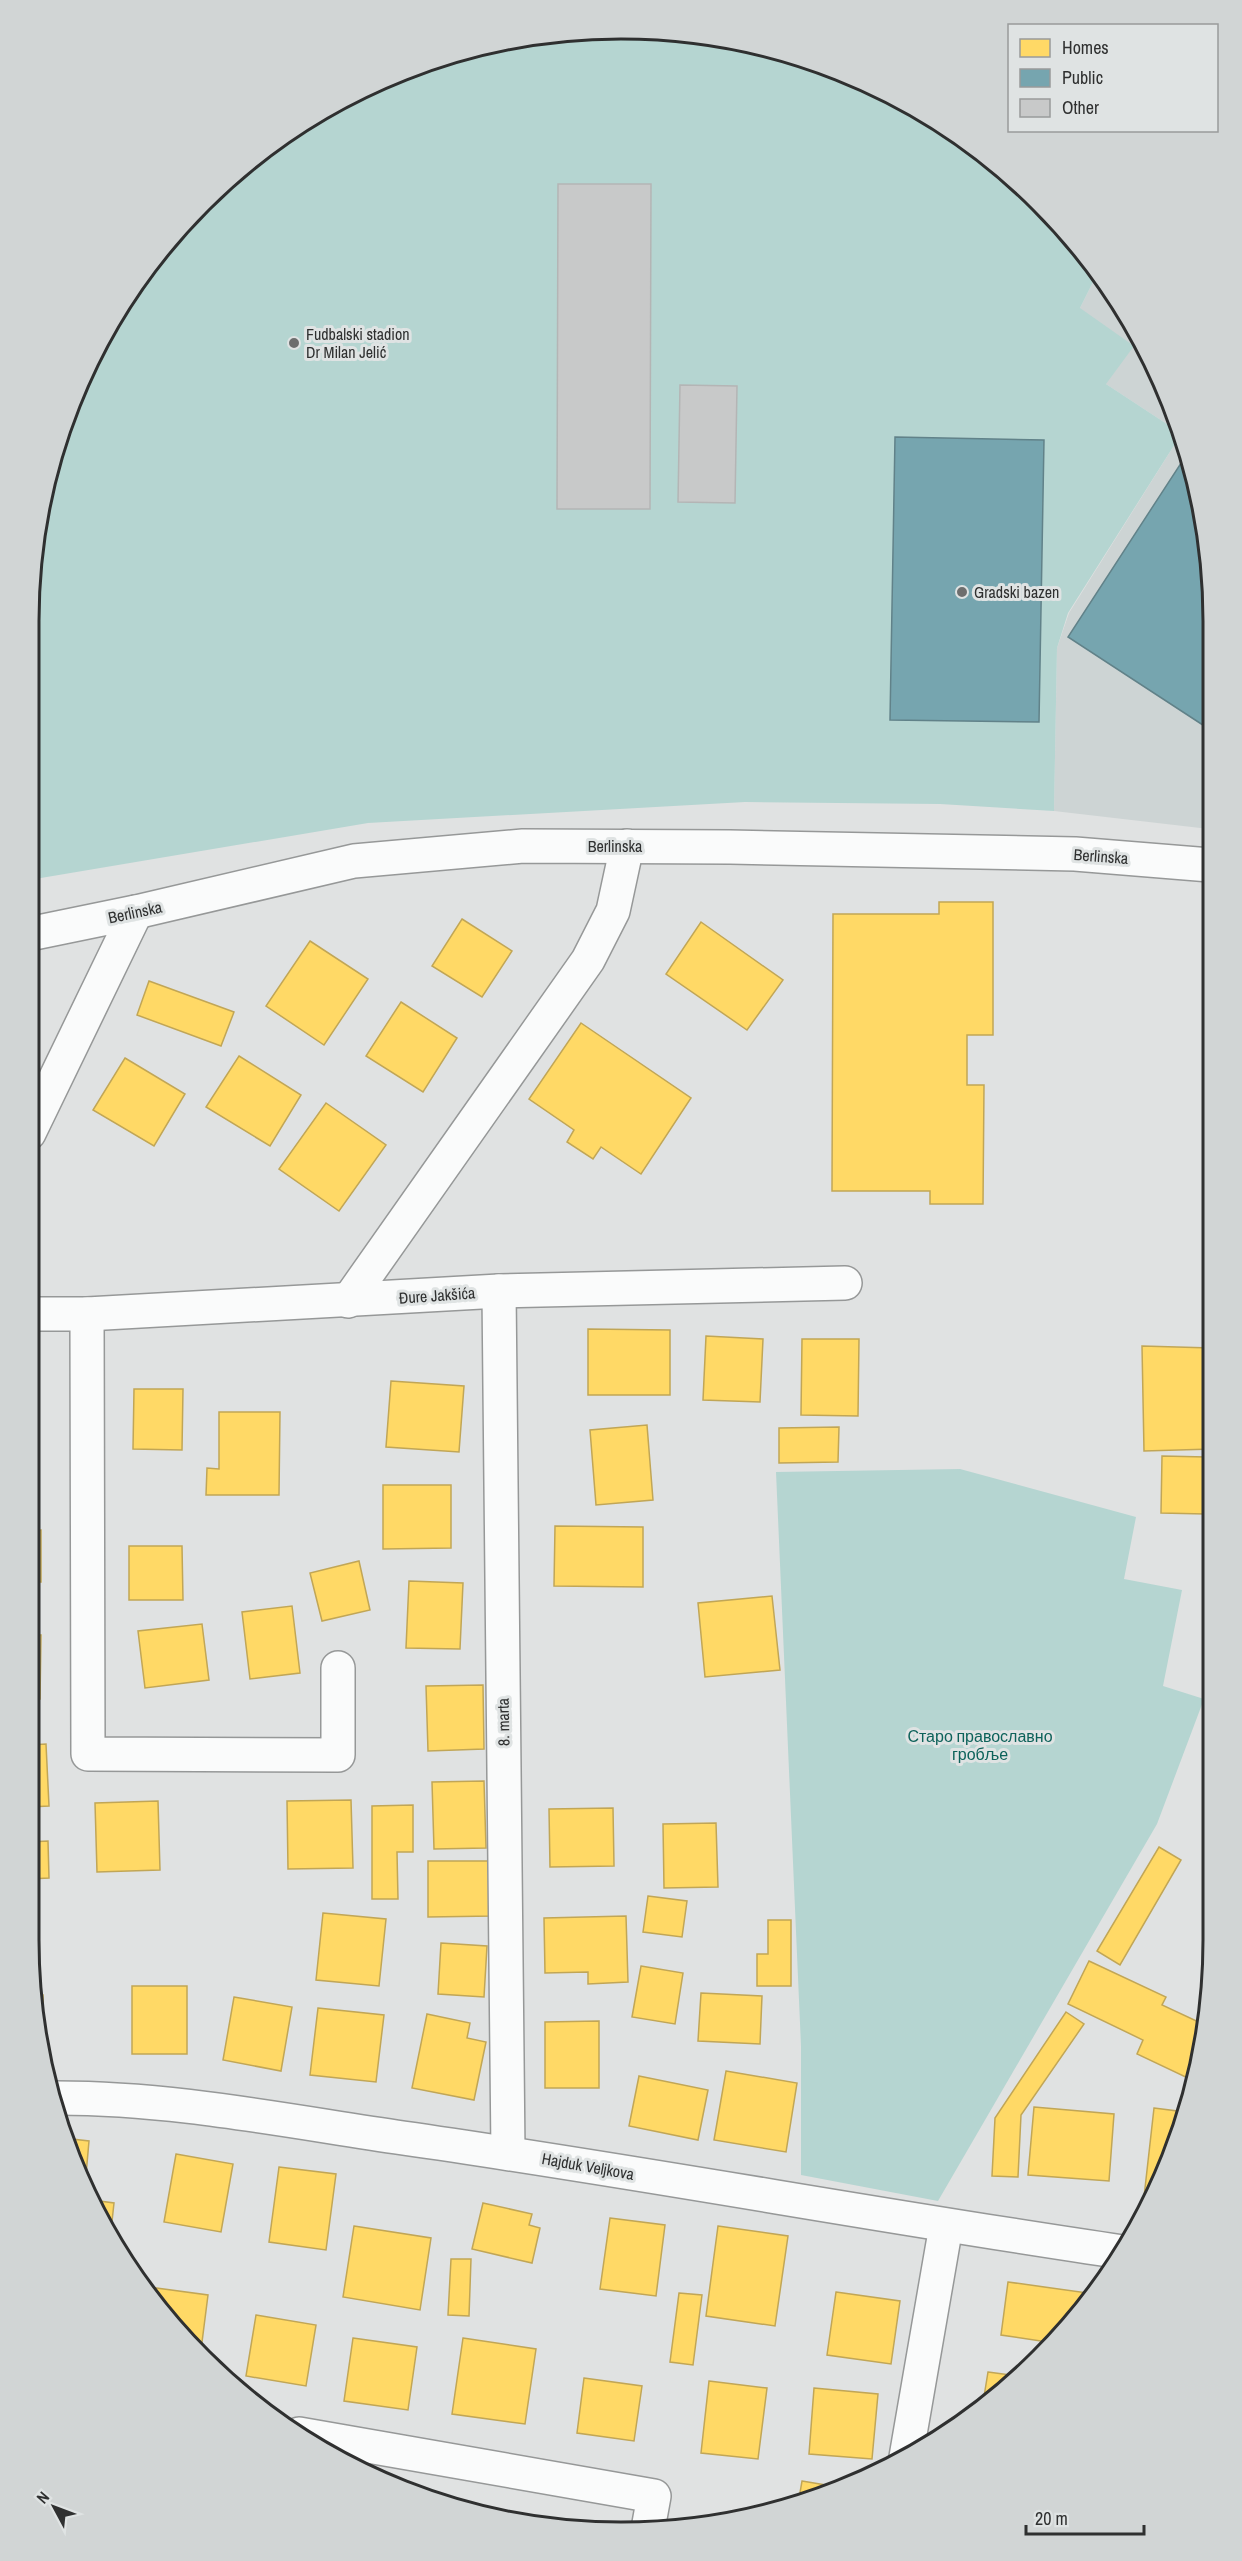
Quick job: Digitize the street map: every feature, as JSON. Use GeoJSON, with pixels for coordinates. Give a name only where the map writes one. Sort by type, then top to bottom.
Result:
{"type":"FeatureCollection","features":[{"type":"Feature","properties":{"kind":"street","name":"Berlinska"},"geometry":{"type":"LineString","coordinates":[[39,932],[136,912],[354,861],[523,846],[1075,854],[1203,864]]}},
{"type":"Feature","properties":{"kind":"street"},"geometry":{"type":"LineString","coordinates":[[348,1301],[588,960],[613,911],[627,846]]}},
{"type":"Feature","properties":{"kind":"street"},"geometry":{"type":"LineString","coordinates":[[39,1110],[136,912]]}},
{"type":"Feature","properties":{"kind":"street","name":"Đure Jakšića"},"geometry":{"type":"LineString","coordinates":[[39,1314],[87,1314],[348,1301],[499,1291],[845,1283]]}},
{"type":"Feature","properties":{"kind":"street","name":"8. marta"},"geometry":{"type":"LineString","coordinates":[[499,1291],[508,2153]]}},
{"type":"Feature","properties":{"kind":"street"},"geometry":{"type":"LineString","coordinates":[[87,1314],[88,1754],[338,1755],[338,1668]]}},
{"type":"Feature","properties":{"kind":"street","name":"Hajduk Veljkova"},"geometry":{"type":"LineString","coordinates":[[61,2098],[99,2098],[179,2106],[508,2153],[946,2226],[1113,2251]]}},
{"type":"Feature","properties":{"kind":"street"},"geometry":{"type":"LineString","coordinates":[[908,2446],[946,2226]]}},
{"type":"Feature","properties":{"kind":"street"},"geometry":{"type":"LineString","coordinates":[[320,2438],[654,2496],[649,2521]]}},
{"type":"Feature","properties":{"kind":"shaded area"},"geometry":{"type":"Polygon","coordinates":[[[1093,281],[1125,330],[1143,364],[1169,425],[1106,384],[1080,308],[1093,281]]]}},
{"type":"Feature","properties":{"kind":"shaded area"},"geometry":{"type":"Polygon","coordinates":[[[1175,444],[1192,507],[1202,583],[1203,828],[1054,811],[1057,648],[1069,613],[1175,444]]]}},
{"type":"Feature","properties":{"kind":"green space"},"geometry":{"type":"Polygon","coordinates":[[[583,40],[659,40],[735,50],[772,59],[844,83],[878,99],[912,117],[975,159],[1033,209],[1059,237],[1093,281],[1080,308],[1134,346],[1106,384],[1169,425],[1175,444],[1068,613],[1057,648],[1054,811],[940,804],[745,802],[368,823],[39,878],[40,583],[50,507],[59,470],[83,398],[117,330],[159,267],[183,237],[237,183],[298,137],[330,117],[398,83],[434,70],[507,50],[545,44],[583,40]]]}},
{"type":"Feature","properties":{"kind":"green space","name":"Старо православно гробље"},"geometry":{"type":"Polygon","coordinates":[[[960,1469],[1136,1517],[1124,1579],[1182,1590],[1163,1686],[1203,1699],[1203,1702],[1157,1824],[938,2201],[801,2175],[801,2046],[776,1472],[960,1469]]]}},
{"type":"Feature","properties":{"kind":"building: Homes"},"geometry":{"type":"Polygon","coordinates":[[[939,902],[993,902],[993,1035],[967,1035],[967,1085],[984,1085],[983,1204],[930,1204],[930,1191],[832,1191],[833,914],[939,914],[939,902]]]}},
{"type":"Feature","properties":{"kind":"building: Homes"},"geometry":{"type":"Polygon","coordinates":[[[462,919],[512,951],[482,997],[432,966],[462,919]]]}},
{"type":"Feature","properties":{"kind":"building: Homes"},"geometry":{"type":"Polygon","coordinates":[[[701,922],[783,980],[747,1030],[666,974],[701,922]]]}},
{"type":"Feature","properties":{"kind":"building: Homes"},"geometry":{"type":"Polygon","coordinates":[[[310,941],[368,979],[324,1045],[266,1006],[310,941]]]}},
{"type":"Feature","properties":{"kind":"building: Homes"},"geometry":{"type":"Polygon","coordinates":[[[149,981],[234,1012],[221,1046],[137,1015],[149,981]]]}},
{"type":"Feature","properties":{"kind":"building: Homes"},"geometry":{"type":"Polygon","coordinates":[[[401,1002],[457,1038],[423,1092],[366,1056],[401,1002]]]}},
{"type":"Feature","properties":{"kind":"building: Homes"},"geometry":{"type":"Polygon","coordinates":[[[581,1023],[691,1098],[641,1174],[601,1147],[593,1159],[567,1142],[574,1130],[529,1099],[581,1023]]]}},
{"type":"Feature","properties":{"kind":"building: Homes"},"geometry":{"type":"Polygon","coordinates":[[[239,1056],[301,1095],[270,1146],[206,1107],[239,1056]]]}},
{"type":"Feature","properties":{"kind":"building: Homes"},"geometry":{"type":"Polygon","coordinates":[[[125,1058],[185,1094],[154,1146],[93,1110],[125,1058]]]}},
{"type":"Feature","properties":{"kind":"building: Homes"},"geometry":{"type":"Polygon","coordinates":[[[326,1103],[386,1145],[339,1211],[279,1169],[326,1103]]]}},
{"type":"Feature","properties":{"kind":"building: Homes"},"geometry":{"type":"Polygon","coordinates":[[[588,1329],[670,1330],[670,1395],[588,1395],[588,1329]]]}},
{"type":"Feature","properties":{"kind":"building: Homes"},"geometry":{"type":"Polygon","coordinates":[[[706,1336],[763,1339],[760,1402],[703,1400],[706,1336]]]}},
{"type":"Feature","properties":{"kind":"building: Homes"},"geometry":{"type":"Polygon","coordinates":[[[802,1339],[859,1339],[858,1416],[801,1415],[802,1339]]]}},
{"type":"Feature","properties":{"kind":"building: Homes"},"geometry":{"type":"Polygon","coordinates":[[[1142,1346],[1203,1348],[1203,1449],[1144,1451],[1142,1346]]]}},
{"type":"Feature","properties":{"kind":"building: Homes"},"geometry":{"type":"Polygon","coordinates":[[[391,1381],[464,1386],[459,1452],[386,1447],[391,1381]]]}},
{"type":"Feature","properties":{"kind":"building: Homes"},"geometry":{"type":"Polygon","coordinates":[[[134,1389],[183,1389],[182,1450],[133,1449],[134,1389]]]}},
{"type":"Feature","properties":{"kind":"building: Homes"},"geometry":{"type":"Polygon","coordinates":[[[219,1412],[280,1412],[279,1495],[206,1495],[207,1468],[219,1469],[219,1412]]]}},
{"type":"Feature","properties":{"kind":"building: Homes"},"geometry":{"type":"Polygon","coordinates":[[[647,1425],[653,1500],[596,1505],[590,1430],[647,1425]]]}},
{"type":"Feature","properties":{"kind":"building: Homes"},"geometry":{"type":"Polygon","coordinates":[[[839,1427],[838,1462],[779,1463],[779,1428],[839,1427]]]}},
{"type":"Feature","properties":{"kind":"building: Homes"},"geometry":{"type":"Polygon","coordinates":[[[1162,1456],[1203,1457],[1203,1514],[1161,1513],[1162,1456]]]}},
{"type":"Feature","properties":{"kind":"building: Homes"},"geometry":{"type":"Polygon","coordinates":[[[383,1485],[451,1485],[451,1548],[383,1549],[383,1485]]]}},
{"type":"Feature","properties":{"kind":"building: Homes"},"geometry":{"type":"Polygon","coordinates":[[[555,1526],[643,1527],[643,1587],[554,1586],[555,1526]]]}},
{"type":"Feature","properties":{"kind":"building: Homes"},"geometry":{"type":"Polygon","coordinates":[[[39,1530],[41,1530],[41,1582],[39,1582],[39,1530]]]}},
{"type":"Feature","properties":{"kind":"building: Homes"},"geometry":{"type":"Polygon","coordinates":[[[129,1546],[182,1546],[183,1600],[129,1600],[129,1546]]]}},
{"type":"Feature","properties":{"kind":"building: Homes"},"geometry":{"type":"Polygon","coordinates":[[[359,1561],[370,1610],[322,1621],[310,1573],[359,1561]]]}},
{"type":"Feature","properties":{"kind":"building: Homes"},"geometry":{"type":"Polygon","coordinates":[[[409,1581],[463,1583],[460,1649],[406,1648],[409,1581]]]}},
{"type":"Feature","properties":{"kind":"building: Homes"},"geometry":{"type":"Polygon","coordinates":[[[772,1596],[780,1670],[705,1677],[698,1603],[772,1596]]]}},
{"type":"Feature","properties":{"kind":"building: Homes"},"geometry":{"type":"Polygon","coordinates":[[[292,1606],[300,1673],[250,1679],[242,1612],[292,1606]]]}},
{"type":"Feature","properties":{"kind":"building: Homes"},"geometry":{"type":"Polygon","coordinates":[[[202,1624],[209,1680],[145,1688],[138,1631],[202,1624]]]}},
{"type":"Feature","properties":{"kind":"building: Homes"},"geometry":{"type":"Polygon","coordinates":[[[39,1635],[41,1635],[40,1699],[39,1635]]]}},
{"type":"Feature","properties":{"kind":"building: Homes"},"geometry":{"type":"Polygon","coordinates":[[[483,1685],[484,1749],[428,1751],[426,1686],[483,1685]]]}},
{"type":"Feature","properties":{"kind":"building: Homes"},"geometry":{"type":"Polygon","coordinates":[[[39,1744],[46,1744],[49,1806],[39,1806],[39,1744]]]}},
{"type":"Feature","properties":{"kind":"building: Homes"},"geometry":{"type":"Polygon","coordinates":[[[484,1781],[486,1848],[434,1849],[432,1782],[484,1781]]]}},
{"type":"Feature","properties":{"kind":"building: Homes"},"geometry":{"type":"Polygon","coordinates":[[[351,1800],[353,1868],[288,1869],[287,1801],[351,1800]]]}},
{"type":"Feature","properties":{"kind":"building: Homes"},"geometry":{"type":"Polygon","coordinates":[[[158,1801],[160,1870],[97,1872],[95,1803],[158,1801]]]}},
{"type":"Feature","properties":{"kind":"building: Homes"},"geometry":{"type":"Polygon","coordinates":[[[413,1805],[413,1852],[397,1852],[398,1899],[372,1899],[372,1806],[413,1805]]]}},
{"type":"Feature","properties":{"kind":"building: Homes"},"geometry":{"type":"Polygon","coordinates":[[[613,1808],[614,1866],[550,1867],[549,1809],[613,1808]]]}},
{"type":"Feature","properties":{"kind":"building: Homes"},"geometry":{"type":"Polygon","coordinates":[[[716,1823],[718,1887],[664,1888],[663,1824],[716,1823]]]}},
{"type":"Feature","properties":{"kind":"building: Homes"},"geometry":{"type":"Polygon","coordinates":[[[39,1841],[48,1841],[49,1878],[39,1878],[39,1841]]]}},
{"type":"Feature","properties":{"kind":"building: Homes"},"geometry":{"type":"Polygon","coordinates":[[[1159,1847],[1181,1860],[1120,1965],[1097,1951],[1159,1847]]]}},
{"type":"Feature","properties":{"kind":"building: Homes"},"geometry":{"type":"Polygon","coordinates":[[[428,1861],[493,1861],[493,1916],[428,1917],[428,1861]]]}},
{"type":"Feature","properties":{"kind":"building: Homes"},"geometry":{"type":"Polygon","coordinates":[[[648,1896],[687,1901],[682,1937],[643,1932],[648,1896]]]}},
{"type":"Feature","properties":{"kind":"building: Homes"},"geometry":{"type":"Polygon","coordinates":[[[323,1913],[386,1919],[379,1986],[316,1980],[323,1913]]]}},
{"type":"Feature","properties":{"kind":"building: Homes"},"geometry":{"type":"Polygon","coordinates":[[[626,1916],[628,1982],[588,1984],[588,1972],[545,1973],[544,1918],[626,1916]]]}},
{"type":"Feature","properties":{"kind":"building: Homes"},"geometry":{"type":"Polygon","coordinates":[[[768,1920],[791,1920],[791,1986],[757,1986],[757,1954],[768,1954],[768,1920]]]}},
{"type":"Feature","properties":{"kind":"building: Homes"},"geometry":{"type":"Polygon","coordinates":[[[441,1943],[487,1946],[484,1997],[438,1994],[441,1943]]]}},
{"type":"Feature","properties":{"kind":"building: Homes"},"geometry":{"type":"Polygon","coordinates":[[[1089,1961],[1166,1997],[1162,2005],[1197,2021],[1186,2077],[1137,2054],[1143,2040],[1068,2004],[1089,1961]]]}},
{"type":"Feature","properties":{"kind":"building: Homes"},"geometry":{"type":"Polygon","coordinates":[[[641,1966],[683,1973],[675,2024],[632,2017],[641,1966]]]}},
{"type":"Feature","properties":{"kind":"building: Homes"},"geometry":{"type":"Polygon","coordinates":[[[132,1986],[187,1986],[187,2054],[132,2054],[132,1986]]]}},
{"type":"Feature","properties":{"kind":"building: Homes"},"geometry":{"type":"Polygon","coordinates":[[[701,1993],[762,1996],[760,2044],[698,2041],[701,1993]]]}},
{"type":"Feature","properties":{"kind":"building: Homes"},"geometry":{"type":"Polygon","coordinates":[[[234,1997],[292,2007],[281,2071],[223,2060],[234,1997]]]}},
{"type":"Feature","properties":{"kind":"building: Homes"},"geometry":{"type":"Polygon","coordinates":[[[318,2008],[384,2015],[376,2082],[310,2075],[318,2008]]]}},
{"type":"Feature","properties":{"kind":"building: Homes"},"geometry":{"type":"Polygon","coordinates":[[[1066,2012],[1084,2024],[1021,2115],[1018,2177],[992,2176],[995,2118],[1066,2012]]]}},
{"type":"Feature","properties":{"kind":"building: Homes"},"geometry":{"type":"Polygon","coordinates":[[[427,2014],[470,2023],[467,2038],[486,2042],[474,2100],[412,2088],[427,2014]]]}},
{"type":"Feature","properties":{"kind":"building: Homes"},"geometry":{"type":"Polygon","coordinates":[[[599,2021],[599,2088],[545,2088],[545,2022],[599,2021]]]}},
{"type":"Feature","properties":{"kind":"building: Homes"},"geometry":{"type":"Polygon","coordinates":[[[726,2071],[797,2083],[786,2152],[714,2140],[726,2071]]]}},
{"type":"Feature","properties":{"kind":"building: Homes"},"geometry":{"type":"Polygon","coordinates":[[[639,2076],[708,2090],[698,2140],[629,2126],[639,2076]]]}},
{"type":"Feature","properties":{"kind":"building: Homes"},"geometry":{"type":"Polygon","coordinates":[[[1034,2107],[1114,2114],[1109,2181],[1028,2175],[1034,2107]]]}},
{"type":"Feature","properties":{"kind":"building: Homes"},"geometry":{"type":"Polygon","coordinates":[[[1154,2108],[1177,2111],[1159,2163],[1144,2194],[1154,2108]]]}},
{"type":"Feature","properties":{"kind":"building: Homes"},"geometry":{"type":"Polygon","coordinates":[[[74,2139],[89,2141],[86,2170],[74,2139]]]}},
{"type":"Feature","properties":{"kind":"building: Homes"},"geometry":{"type":"Polygon","coordinates":[[[176,2154],[233,2164],[221,2232],[164,2222],[176,2154]]]}},
{"type":"Feature","properties":{"kind":"building: Homes"},"geometry":{"type":"Polygon","coordinates":[[[279,2167],[336,2174],[326,2250],[269,2242],[279,2167]]]}},
{"type":"Feature","properties":{"kind":"building: Homes"},"geometry":{"type":"Polygon","coordinates":[[[101,2201],[114,2203],[112,2222],[101,2201]]]}},
{"type":"Feature","properties":{"kind":"building: Homes"},"geometry":{"type":"Polygon","coordinates":[[[483,2203],[532,2214],[529,2225],[540,2228],[532,2263],[472,2249],[483,2203]]]}},
{"type":"Feature","properties":{"kind":"building: Homes"},"geometry":{"type":"Polygon","coordinates":[[[610,2218],[665,2225],[656,2296],[600,2289],[610,2218]]]}},
{"type":"Feature","properties":{"kind":"building: Homes"},"geometry":{"type":"Polygon","coordinates":[[[354,2226],[431,2238],[420,2310],[343,2297],[354,2226]]]}},
{"type":"Feature","properties":{"kind":"building: Homes"},"geometry":{"type":"Polygon","coordinates":[[[718,2226],[788,2236],[775,2326],[706,2316],[718,2226]]]}},
{"type":"Feature","properties":{"kind":"building: Homes"},"geometry":{"type":"Polygon","coordinates":[[[451,2259],[471,2259],[469,2316],[448,2315],[451,2259]]]}},
{"type":"Feature","properties":{"kind":"building: Homes"},"geometry":{"type":"Polygon","coordinates":[[[1008,2282],[1084,2292],[1043,2341],[1001,2335],[1008,2282]]]}},
{"type":"Feature","properties":{"kind":"building: Homes"},"geometry":{"type":"Polygon","coordinates":[[[155,2288],[208,2295],[202,2344],[155,2288]]]}},
{"type":"Feature","properties":{"kind":"building: Homes"},"geometry":{"type":"Polygon","coordinates":[[[836,2292],[900,2301],[891,2364],[827,2355],[836,2292]]]}},
{"type":"Feature","properties":{"kind":"building: Homes"},"geometry":{"type":"Polygon","coordinates":[[[679,2293],[702,2295],[693,2365],[670,2362],[679,2293]]]}},
{"type":"Feature","properties":{"kind":"building: Homes"},"geometry":{"type":"Polygon","coordinates":[[[256,2315],[316,2325],[306,2386],[246,2376],[256,2315]]]}},
{"type":"Feature","properties":{"kind":"building: Homes"},"geometry":{"type":"Polygon","coordinates":[[[353,2338],[417,2347],[408,2410],[344,2401],[353,2338]]]}},
{"type":"Feature","properties":{"kind":"building: Homes"},"geometry":{"type":"Polygon","coordinates":[[[463,2338],[536,2349],[525,2424],[452,2414],[463,2338]]]}},
{"type":"Feature","properties":{"kind":"building: Homes"},"geometry":{"type":"Polygon","coordinates":[[[988,2372],[1009,2375],[1005,2378],[984,2395],[988,2372]]]}},
{"type":"Feature","properties":{"kind":"building: Homes"},"geometry":{"type":"Polygon","coordinates":[[[584,2378],[642,2386],[634,2441],[577,2433],[584,2378]]]}},
{"type":"Feature","properties":{"kind":"building: Homes"},"geometry":{"type":"Polygon","coordinates":[[[709,2381],[767,2388],[758,2459],[701,2453],[709,2381]]]}},
{"type":"Feature","properties":{"kind":"building: Homes"},"geometry":{"type":"Polygon","coordinates":[[[814,2388],[878,2394],[872,2459],[809,2454],[814,2388]]]}},
{"type":"Feature","properties":{"kind":"building: Homes"},"geometry":{"type":"Polygon","coordinates":[[[802,2481],[825,2485],[808,2491],[800,2493],[802,2481]]]}},
{"type":"Feature","properties":{"kind":"building: Public"},"geometry":{"type":"Polygon","coordinates":[[[895,437],[1044,440],[1039,722],[890,720],[895,437]]]}},
{"type":"Feature","properties":{"kind":"building: Public"},"geometry":{"type":"Polygon","coordinates":[[[1181,463],[1192,507],[1202,583],[1203,725],[1068,637],[1181,463]]]}},
{"type":"Feature","properties":{"kind":"building: Other"},"geometry":{"type":"Polygon","coordinates":[[[558,184],[651,184],[650,509],[557,509],[558,184]]]}},
{"type":"Feature","properties":{"kind":"building: Other"},"geometry":{"type":"Polygon","coordinates":[[[680,385],[737,386],[735,503],[678,502],[680,385]]]}},
{"type":"Feature","properties":{"kind":"place","name":"Fudbalski stadion Dr Milan Jelić"},"geometry":{"type":"Point","coordinates":[294,343]}},
{"type":"Feature","properties":{"kind":"place","name":"Gradski bazen"},"geometry":{"type":"Point","coordinates":[962,592]}}]}
